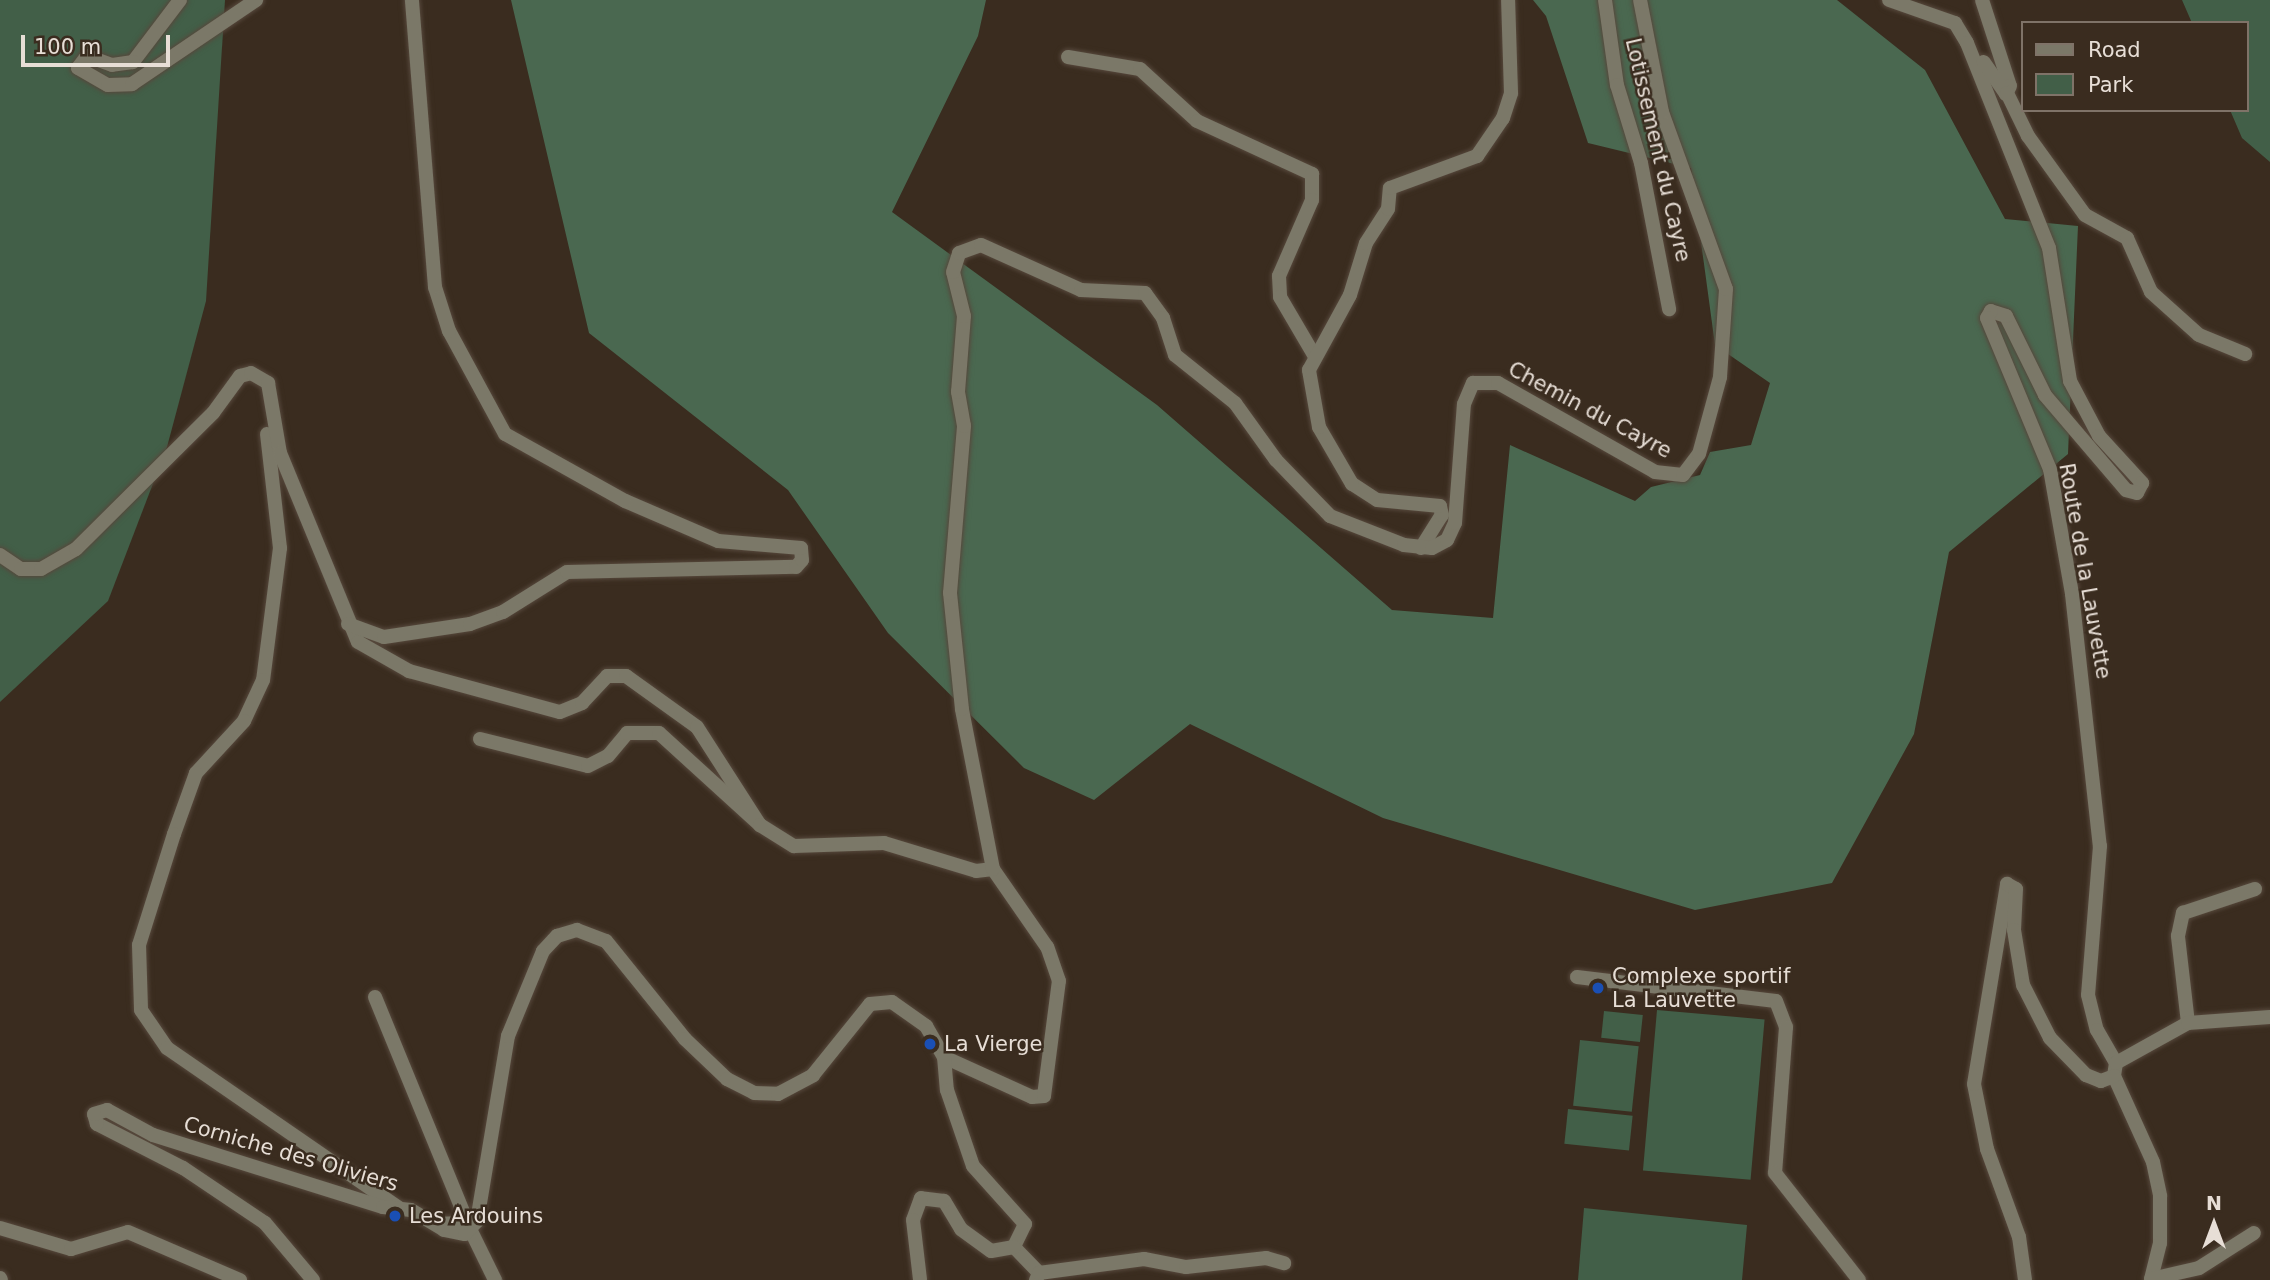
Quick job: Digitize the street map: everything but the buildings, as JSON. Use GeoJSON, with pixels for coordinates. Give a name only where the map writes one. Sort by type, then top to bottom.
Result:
{"type":"FeatureCollection","features":[{"type":"Feature","properties":{"kind":"street"},"geometry":{"type":"LineString","coordinates":[[180,0],[133,62],[111,65],[88,56],[78,68],[108,85],[132,84],[256,0]]}},
{"type":"Feature","properties":{"kind":"street"},"geometry":{"type":"LineString","coordinates":[[348,624],[384,637],[470,624],[503,612],[567,572],[796,567],[802,560],[801,548],[718,541],[625,501],[505,434],[449,331],[435,287],[412,0]]}},
{"type":"Feature","properties":{"kind":"street"},"geometry":{"type":"LineString","coordinates":[[944,1057],[1032,1097],[1044,1096],[1048,1086],[1059,981],[1047,947],[993,869],[962,709],[950,593],[964,426],[958,392],[965,331],[953,272],[957,256],[968,245],[981,245],[1081,290],[1145,293],[1163,318],[1175,355],[1236,403],[1276,460],[1330,516],[1421,548],[1442,515],[1440,506],[1377,500],[1352,484],[1319,427],[1309,370],[1314,355],[1350,295],[1366,243],[1388,209],[1390,188],[1441,174],[1485,149],[1509,104],[1508,0]]}},
{"type":"Feature","properties":{"kind":"street","name":"Lotissement du Cayre"},"geometry":{"type":"LineString","coordinates":[[1605,0],[1617,85],[1641,163],[1669,309]]}},
{"type":"Feature","properties":{"kind":"street","name":"Chemin du Cayre"},"geometry":{"type":"LineString","coordinates":[[1421,548],[1447,540],[1455,523],[1464,404],[1473,383],[1498,383],[1655,472],[1683,475],[1699,454],[1720,377],[1726,289],[1662,111],[1640,0]]}},
{"type":"Feature","properties":{"kind":"street"},"geometry":{"type":"LineString","coordinates":[[1889,0],[1955,23],[1967,43],[1974,43],[2007,93],[2028,135],[2085,215],[2127,238],[2151,292],[2199,335],[2245,354]]}},
{"type":"Feature","properties":{"kind":"street"},"geometry":{"type":"LineString","coordinates":[[1982,0],[2007,93]]}},
{"type":"Feature","properties":{"kind":"street","name":"Route de la Lauvette"},"geometry":{"type":"LineString","coordinates":[[1967,43],[2049,247],[2070,381],[2099,436],[2142,483],[2137,493],[2126,490],[2045,395],[2006,316],[1991,311],[1987,318],[2007,355],[2056,500],[2099,832],[2088,995],[2115,1069]]}},
{"type":"Feature","properties":{"kind":"street"},"geometry":{"type":"LineString","coordinates":[[1068,57],[1140,69],[1197,121],[1312,174],[1312,200],[1279,276],[1280,297],[1314,355]]}},
{"type":"Feature","properties":{"kind":"street"},"geometry":{"type":"LineString","coordinates":[[0,555],[30,570],[65,557],[102,528],[213,413],[240,376],[257,378],[268,383],[280,453],[348,624],[358,642],[390,664],[550,710],[575,708],[607,676],[626,676],[697,726],[760,825]]}},
{"type":"Feature","properties":{"kind":"street"},"geometry":{"type":"LineString","coordinates":[[257,378],[281,522],[266,662],[244,721],[197,774],[174,834],[139,945],[141,1010],[167,1048],[400,1208]]}},
{"type":"Feature","properties":{"kind":"street"},"geometry":{"type":"LineString","coordinates":[[480,739],[588,766],[608,756],[627,733],[659,733],[760,825],[811,850],[884,843],[976,871],[993,869]]}},
{"type":"Feature","properties":{"kind":"street"},"geometry":{"type":"LineString","coordinates":[[2025,1280],[2019,1237],[1987,1149],[1975,1095],[1981,1016],[2003,893],[2011,883],[2023,985],[2050,1038],[2085,1075],[2101,1081],[2115,1069],[2188,1023],[2270,1017]]}},
{"type":"Feature","properties":{"kind":"street"},"geometry":{"type":"LineString","coordinates":[[2188,1023],[2180,917],[2186,909],[2255,889]]}},
{"type":"Feature","properties":{"kind":"street"},"geometry":{"type":"LineString","coordinates":[[495,1280],[471,1231],[503,1048],[536,964],[557,936],[587,931],[606,941],[685,1039],[727,1079],[754,1093],[778,1094],[813,1075],[859,1010],[881,1001],[918,1018],[944,1057],[947,1090],[973,1166],[1022,1216],[1024,1233],[1014,1247],[991,1251],[961,1229],[944,1201],[921,1198],[913,1220],[920,1280]]}},
{"type":"Feature","properties":{"kind":"street"},"geometry":{"type":"LineString","coordinates":[[1577,977],[1776,1001],[1786,1027],[1775,1173],[1859,1280]]}},
{"type":"Feature","properties":{"kind":"street"},"geometry":{"type":"LineString","coordinates":[[375,997],[464,1214],[461,1223],[436,1224]]}},
{"type":"Feature","properties":{"kind":"street"},"geometry":{"type":"LineString","coordinates":[[2115,1069],[2153,1162],[2160,1196],[2160,1243],[2151,1280],[2199,1268],[2254,1233]]}},
{"type":"Feature","properties":{"kind":"street","name":"Corniche des Oliviers"},"geometry":{"type":"LineString","coordinates":[[313,1280],[265,1223],[183,1168],[97,1124],[94,1114],[107,1110],[153,1135],[400,1208],[450,1233],[471,1231]]}},
{"type":"Feature","properties":{"kind":"street"},"geometry":{"type":"LineString","coordinates":[[0,1228],[71,1249],[128,1232],[240,1280]]}},
{"type":"Feature","properties":{"kind":"street"},"geometry":{"type":"LineString","coordinates":[[1014,1247],[1038,1277],[1144,1259],[1186,1267],[1266,1258],[1284,1263]]}},
{"type":"Feature","properties":{"kind":"green space"},"geometry":{"type":"Polygon","coordinates":[[[0,0],[225,0],[206,301],[167,447],[108,601],[0,702],[0,0]]]}},
{"type":"Feature","properties":{"kind":"green space"},"geometry":{"type":"Polygon","coordinates":[[[511,0],[986,0],[978,36],[892,212],[1157,405],[1392,610],[1493,618],[1510,445],[1635,501],[1651,487],[1700,475],[1710,452],[1751,445],[1770,383],[1715,345],[1691,168],[1588,143],[1546,16],[1533,0],[1837,0],[1925,70],[2005,219],[2078,226],[2068,454],[1949,552],[1914,734],[1832,883],[1695,910],[1383,818],[1190,724],[1094,800],[1024,768],[888,633],[788,490],[589,333],[511,0]]]}},
{"type":"Feature","properties":{"kind":"green space"},"geometry":{"type":"Polygon","coordinates":[[[2182,0],[2270,0],[2270,162],[2242,138],[2231,112],[2249,112],[2249,21],[2191,21],[2182,0]]]}},
{"type":"Feature","properties":{"kind":"green space"},"geometry":{"type":"Polygon","coordinates":[[[1657,1010],[1765,1019],[1751,1180],[1643,1170],[1657,1010]]]}},
{"type":"Feature","properties":{"kind":"green space"},"geometry":{"type":"Polygon","coordinates":[[[1604,1011],[1643,1015],[1640,1042],[1601,1038],[1604,1011]]]}},
{"type":"Feature","properties":{"kind":"green space"},"geometry":{"type":"Polygon","coordinates":[[[1580,1040],[1639,1046],[1632,1112],[1573,1106],[1580,1040]]]}},
{"type":"Feature","properties":{"kind":"green space"},"geometry":{"type":"Polygon","coordinates":[[[1568,1109],[1633,1116],[1629,1151],[1564,1144],[1568,1109]]]}},
{"type":"Feature","properties":{"kind":"green space"},"geometry":{"type":"Polygon","coordinates":[[[1584,1208],[1747,1225],[1742,1280],[1578,1280],[1584,1208]]]}},
{"type":"Feature","properties":{"kind":"place","name":"Complexe sportif La Lauvette"},"geometry":{"type":"Point","coordinates":[1598,988]}},
{"type":"Feature","properties":{"kind":"place","name":"La Vierge"},"geometry":{"type":"Point","coordinates":[930,1044]}},
{"type":"Feature","properties":{"kind":"place","name":"Les Ardouins"},"geometry":{"type":"Point","coordinates":[395,1216]}}]}
